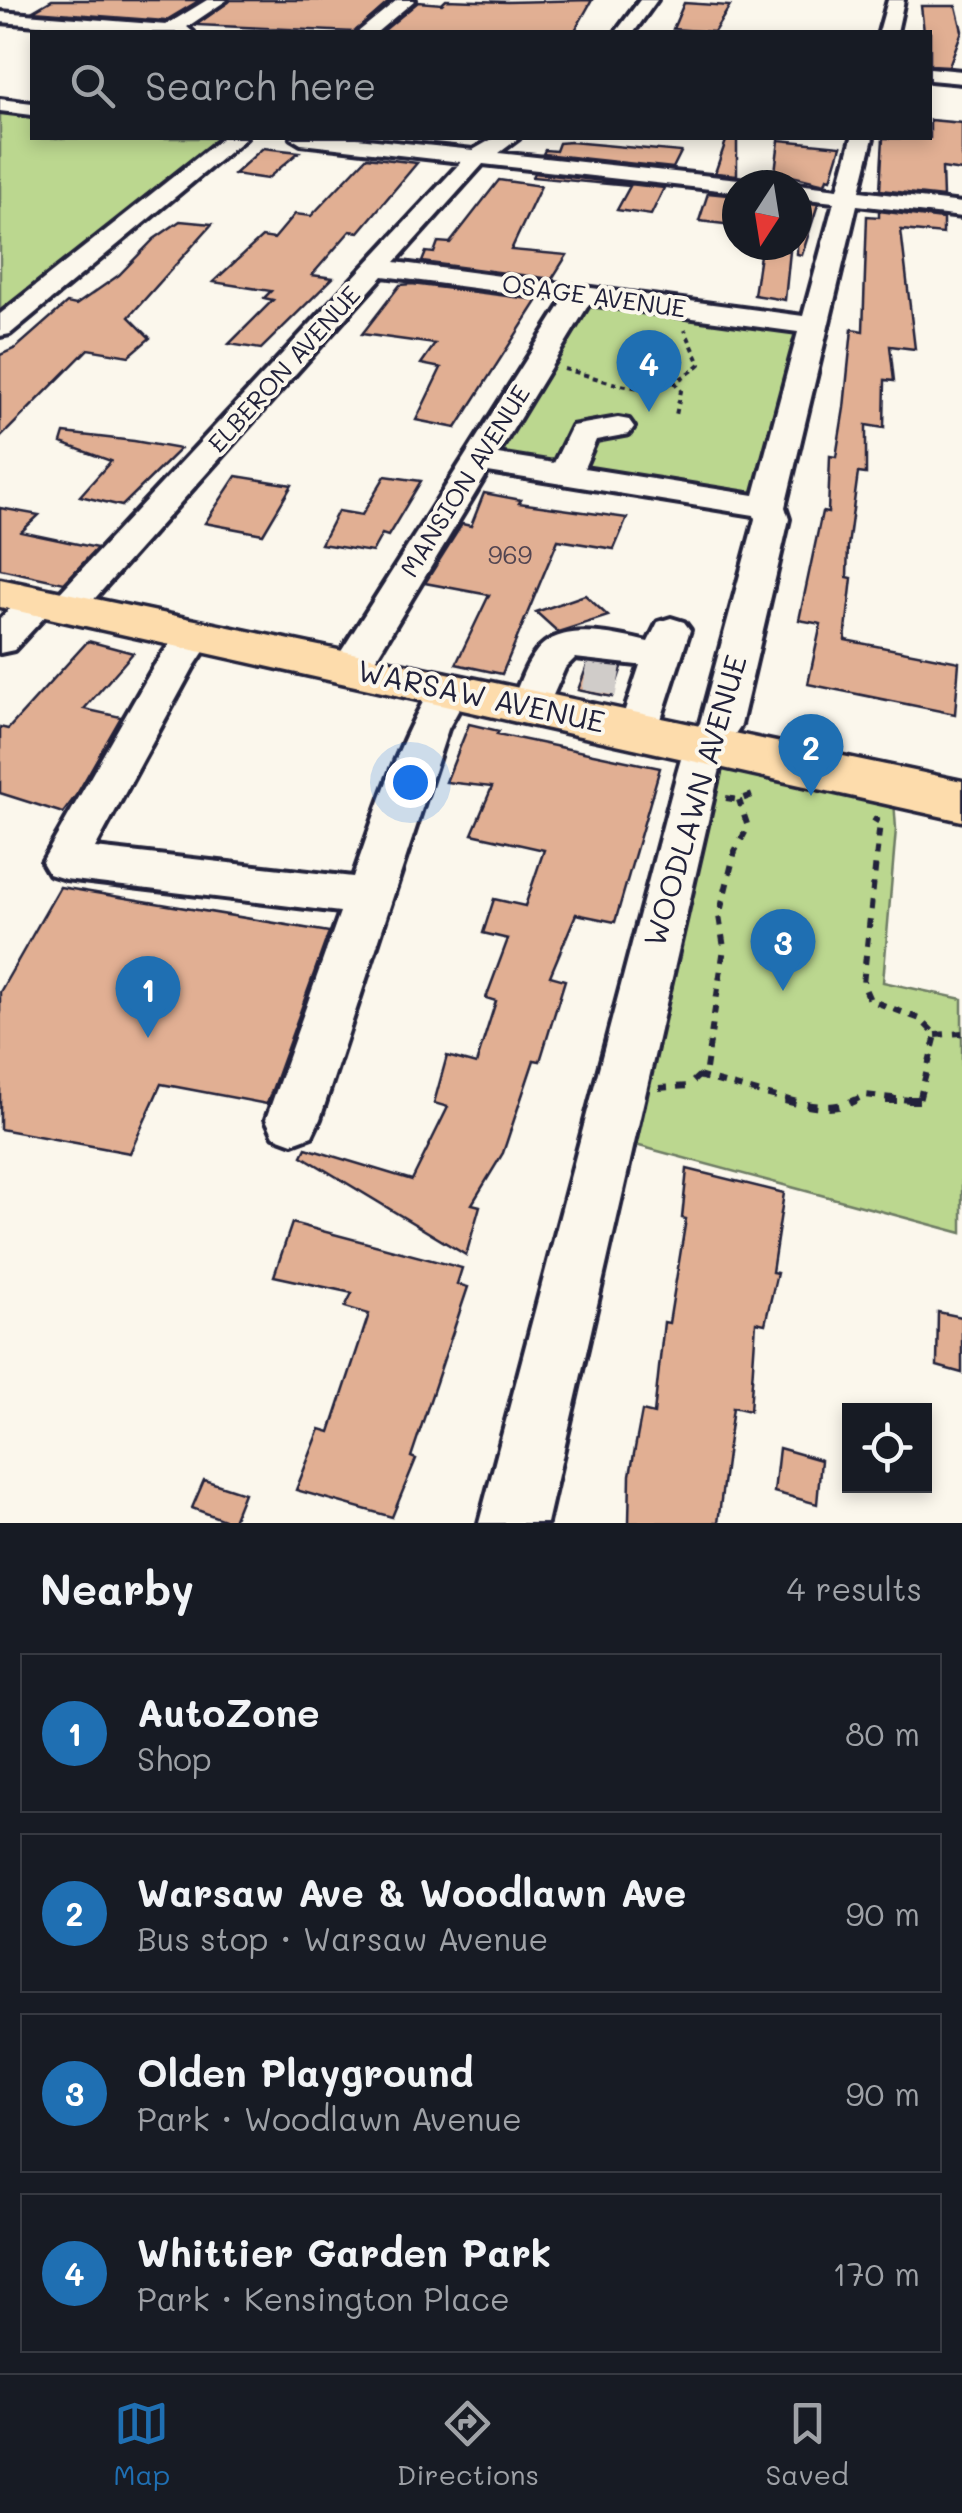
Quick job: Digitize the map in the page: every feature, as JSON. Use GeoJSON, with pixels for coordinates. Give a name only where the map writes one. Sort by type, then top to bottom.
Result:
{"type":"FeatureCollection","features":[{"type":"Feature","properties":{"kind":"main road","name":"WARSAW AVENUE"},"geometry":{"type":"LineString","coordinates":[[35,601],[448,691],[614,678],[706,745],[962,802]]}},
{"type":"Feature","properties":{"kind":"street"},"geometry":{"type":"LineString","coordinates":[[1,18],[32,0]]}},
{"type":"Feature","properties":{"kind":"street"},"geometry":{"type":"LineString","coordinates":[[176,30],[219,0]]}},
{"type":"Feature","properties":{"kind":"street"},"geometry":{"type":"LineString","coordinates":[[370,30],[407,0]]}},
{"type":"Feature","properties":{"kind":"street"},"geometry":{"type":"LineString","coordinates":[[626,30],[648,0]]}},
{"type":"Feature","properties":{"kind":"street"},"geometry":{"type":"LineString","coordinates":[[888,30],[896,0]]}},
{"type":"Feature","properties":{"kind":"street"},"geometry":{"type":"LineString","coordinates":[[1,18],[148,30]]}},
{"type":"Feature","properties":{"kind":"street"},"geometry":{"type":"LineString","coordinates":[[932,74],[962,77]]}},
{"type":"Feature","properties":{"kind":"street"},"geometry":{"type":"LineString","coordinates":[[0,105],[30,109]]}},
{"type":"Feature","properties":{"kind":"street"},"geometry":{"type":"LineString","coordinates":[[0,328],[233,140]]}},
{"type":"Feature","properties":{"kind":"street"},"geometry":{"type":"LineString","coordinates":[[350,140],[400,142],[478,156],[722,183]]}},
{"type":"Feature","properties":{"kind":"street","name":"ELBERON AVENUE"},"geometry":{"type":"LineString","coordinates":[[0,641],[35,601],[377,268],[478,156],[506,140]]}},
{"type":"Feature","properties":{"kind":"street","name":"WOODLAWN AVENUE"},"geometry":{"type":"LineString","coordinates":[[513,1523],[706,745],[720,725],[772,519],[768,506],[861,140]]}},
{"type":"Feature","properties":{"kind":"street"},"geometry":{"type":"LineString","coordinates":[[812,193],[962,210]]}},
{"type":"Feature","properties":{"kind":"street"},"geometry":{"type":"LineString","coordinates":[[30,304],[14,296],[74,244],[77,233]]}},
{"type":"Feature","properties":{"kind":"street","name":"OSAGE AVENUE"},"geometry":{"type":"LineString","coordinates":[[377,268],[812,326]]}},
{"type":"Feature","properties":{"kind":"street","name":"MANSION AVENUE"},"geometry":{"type":"LineString","coordinates":[[350,669],[581,294]]}},
{"type":"Feature","properties":{"kind":"street"},"geometry":{"type":"LineString","coordinates":[[565,475],[583,433],[618,426]]}},
{"type":"Feature","properties":{"kind":"street"},"geometry":{"type":"LineString","coordinates":[[478,461],[768,506]]}},
{"type":"Feature","properties":{"kind":"street"},"geometry":{"type":"LineString","coordinates":[[195,636],[174,666],[65,862],[369,897]]}},
{"type":"Feature","properties":{"kind":"street"},"geometry":{"type":"LineString","coordinates":[[293,1119],[427,730],[448,691]]}},
{"type":"Feature","properties":{"kind":"path"},"geometry":{"type":"LineString","coordinates":[[538,364],[582,372],[626,388],[674,380],[693,372],[700,364],[684,334],[694,309]]}},
{"type":"Feature","properties":{"kind":"path"},"geometry":{"type":"LineString","coordinates":[[648,366],[674,380],[681,391],[676,415]]}},
{"type":"Feature","properties":{"kind":"path"},"geometry":{"type":"LineString","coordinates":[[758,794],[761,785]]}},
{"type":"Feature","properties":{"kind":"path"},"geometry":{"type":"LineString","coordinates":[[720,797],[739,800],[758,794],[777,798]]}},
{"type":"Feature","properties":{"kind":"path"},"geometry":{"type":"LineString","coordinates":[[652,1089],[688,1086],[706,1069],[724,948],[719,916],[735,852],[748,826],[739,800]]}},
{"type":"Feature","properties":{"kind":"path"},"geometry":{"type":"LineString","coordinates":[[854,814],[880,822],[863,984],[870,1000],[920,1019],[936,1035],[962,1034]]}},
{"type":"Feature","properties":{"kind":"path"},"geometry":{"type":"LineString","coordinates":[[698,1076],[812,1107],[842,1107],[865,1095],[910,1103],[919,1101],[936,1035]]}},
{"type":"Feature","properties":{"kind":"green space"},"geometry":{"type":"Polygon","coordinates":[[[0,108],[30,109],[30,140],[233,140],[0,328],[0,108]]]}},
{"type":"Feature","properties":{"kind":"green space"},"geometry":{"type":"Polygon","coordinates":[[[581,294],[812,326],[768,507],[478,461],[581,294]]]}},
{"type":"Feature","properties":{"kind":"green space"},"geometry":{"type":"Polygon","coordinates":[[[706,745],[893,786],[896,829],[883,982],[962,999],[962,1233],[606,1137],[706,745]]]}},
{"type":"Feature","properties":{"kind":"building"},"geometry":{"type":"Polygon","coordinates":[[[52,0],[200,0],[165,21],[33,11],[52,0]]]}},
{"type":"Feature","properties":{"kind":"building"},"geometry":{"type":"Polygon","coordinates":[[[231,0],[391,0],[357,30],[196,25],[231,0]]]}},
{"type":"Feature","properties":{"kind":"building"},"geometry":{"type":"Polygon","coordinates":[[[446,0],[592,0],[575,30],[384,30],[418,2],[442,4],[446,0]]]}},
{"type":"Feature","properties":{"kind":"building"},"geometry":{"type":"Polygon","coordinates":[[[684,3],[730,6],[715,30],[673,29],[684,3]]]}},
{"type":"Feature","properties":{"kind":"building"},"geometry":{"type":"Polygon","coordinates":[[[921,6],[956,6],[962,31],[949,66],[932,65],[932,30],[924,30],[921,6]]]}},
{"type":"Feature","properties":{"kind":"building"},"geometry":{"type":"Polygon","coordinates":[[[932,120],[962,123],[962,171],[942,168],[943,197],[880,190],[883,140],[932,140],[932,120]]]}},
{"type":"Feature","properties":{"kind":"building"},"geometry":{"type":"Polygon","coordinates":[[[726,140],[737,140],[737,170],[722,170],[722,174],[715,173],[726,140]]]}},
{"type":"Feature","properties":{"kind":"building"},"geometry":{"type":"Polygon","coordinates":[[[779,140],[841,146],[831,179],[827,178],[825,184],[812,181],[812,170],[775,170],[779,140]]]}},
{"type":"Feature","properties":{"kind":"building"},"geometry":{"type":"Polygon","coordinates":[[[559,143],[681,152],[673,168],[543,154],[545,150],[556,151],[559,143]]]}},
{"type":"Feature","properties":{"kind":"building"},"geometry":{"type":"Polygon","coordinates":[[[263,148],[299,152],[267,179],[234,174],[263,148]]]}},
{"type":"Feature","properties":{"kind":"building"},"geometry":{"type":"Polygon","coordinates":[[[367,157],[417,163],[359,232],[350,231],[312,275],[333,278],[261,349],[229,344],[273,300],[264,298],[271,291],[213,282],[262,237],[274,239],[295,214],[311,216],[367,157]]]}},
{"type":"Feature","properties":{"kind":"building"},"geometry":{"type":"Polygon","coordinates":[[[534,173],[664,188],[651,215],[617,210],[630,186],[532,177],[534,173]]]}},
{"type":"Feature","properties":{"kind":"building"},"geometry":{"type":"Polygon","coordinates":[[[499,180],[541,186],[511,250],[567,255],[552,279],[422,262],[426,252],[434,253],[438,242],[450,243],[499,180]]]}},
{"type":"Feature","properties":{"kind":"building"},"geometry":{"type":"Polygon","coordinates":[[[708,193],[722,194],[722,224],[699,221],[708,193]]]}},
{"type":"Feature","properties":{"kind":"building"},"geometry":{"type":"Polygon","coordinates":[[[879,211],[943,219],[943,234],[901,230],[915,349],[890,346],[894,381],[885,380],[884,428],[866,425],[866,474],[858,473],[848,546],[847,577],[852,578],[845,640],[959,662],[955,714],[808,684],[821,624],[799,620],[822,512],[828,513],[830,456],[836,457],[852,329],[863,331],[867,216],[879,217],[879,211]]]}},
{"type":"Feature","properties":{"kind":"building"},"geometry":{"type":"Polygon","coordinates":[[[180,221],[212,224],[129,317],[150,338],[129,356],[88,349],[0,438],[0,355],[16,348],[67,303],[76,305],[119,275],[154,239],[180,221]]]}},
{"type":"Feature","properties":{"kind":"building"},"geometry":{"type":"Polygon","coordinates":[[[759,260],[789,260],[785,300],[754,295],[759,260]]]}},
{"type":"Feature","properties":{"kind":"building"},"geometry":{"type":"Polygon","coordinates":[[[400,285],[538,300],[456,428],[416,420],[441,368],[421,364],[435,344],[362,334],[400,285]]]}},
{"type":"Feature","properties":{"kind":"building"},"geometry":{"type":"Polygon","coordinates":[[[64,433],[180,449],[122,506],[80,496],[111,461],[61,443],[64,433]]]}},
{"type":"Feature","properties":{"kind":"building"},"geometry":{"type":"Polygon","coordinates":[[[236,476],[292,485],[263,534],[205,523],[236,476]]]}},
{"type":"Feature","properties":{"kind":"building"},"geometry":{"type":"Polygon","coordinates":[[[385,476],[421,481],[388,536],[382,534],[372,552],[321,544],[338,511],[362,515],[385,476]]]}},
{"type":"Feature","properties":{"kind":"building"},"geometry":{"type":"Polygon","coordinates":[[[484,493],[521,500],[519,503],[627,518],[614,549],[558,540],[502,674],[456,664],[489,595],[425,583],[462,524],[471,526],[484,493]]]}},
{"type":"Feature","properties":{"kind":"building"},"geometry":{"type":"Polygon","coordinates":[[[0,508],[39,515],[21,532],[97,548],[64,583],[0,569],[0,508]]]}},
{"type":"Feature","properties":{"kind":"building"},"geometry":{"type":"Polygon","coordinates":[[[585,595],[608,616],[558,632],[536,612],[585,595]]]}},
{"type":"Feature","properties":{"kind":"building"},"geometry":{"type":"Polygon","coordinates":[[[88,641],[133,653],[84,709],[121,717],[77,794],[63,813],[0,793],[0,727],[8,729],[88,641]]]}},
{"type":"Feature","properties":{"kind":"building"},"geometry":{"type":"Polygon","coordinates":[[[588,663],[622,667],[612,697],[578,690],[588,663]]]}},
{"type":"Feature","properties":{"kind":"building"},"geometry":{"type":"Polygon","coordinates":[[[469,724],[499,731],[497,734],[660,768],[615,922],[576,914],[550,976],[565,980],[540,1061],[534,1060],[503,1153],[472,1204],[480,1206],[466,1255],[302,1156],[306,1148],[412,1180],[448,1107],[434,1103],[447,1056],[476,1064],[496,1001],[486,998],[508,939],[483,933],[494,899],[525,906],[544,850],[472,834],[492,787],[446,782],[469,724]]]}},
{"type":"Feature","properties":{"kind":"building"},"geometry":{"type":"Polygon","coordinates":[[[60,887],[329,932],[267,1104],[161,1084],[130,1153],[0,1129],[0,992],[60,887]]]}},
{"type":"Feature","properties":{"kind":"building"},"geometry":{"type":"Polygon","coordinates":[[[687,1169],[784,1193],[772,1272],[777,1273],[765,1324],[756,1322],[750,1411],[733,1407],[718,1523],[629,1523],[630,1475],[642,1411],[654,1414],[664,1322],[669,1323],[686,1219],[682,1218],[687,1169]]]}},
{"type":"Feature","properties":{"kind":"building"},"geometry":{"type":"Polygon","coordinates":[[[292,1223],[462,1268],[457,1284],[468,1287],[411,1457],[416,1459],[392,1517],[296,1490],[320,1429],[330,1432],[369,1314],[345,1307],[352,1293],[274,1276],[292,1223]]]}},
{"type":"Feature","properties":{"kind":"building"},"geometry":{"type":"Polygon","coordinates":[[[938,1312],[962,1317],[962,1373],[937,1366],[938,1312]]]}},
{"type":"Feature","properties":{"kind":"building"},"geometry":{"type":"Polygon","coordinates":[[[779,1448],[821,1460],[817,1504],[774,1492],[779,1448]]]}},
{"type":"Feature","properties":{"kind":"building"},"geometry":{"type":"Polygon","coordinates":[[[204,1480],[244,1493],[232,1523],[192,1508],[204,1480]]]}},
{"type":"Feature","properties":{"kind":"tunnel"},"geometry":{"type":"LineString","coordinates":[[586,671],[619,677]]}},
{"type":"Feature","properties":{"kind":"place","name":"Whittier Garden Park"},"geometry":{"type":"Point","coordinates":[649,412]}},
{"type":"Feature","properties":{"kind":"place","name":"Warsaw Ave & Woodlawn Ave"},"geometry":{"type":"Point","coordinates":[811,796]}},
{"type":"Feature","properties":{"kind":"place","name":"Olden Playground"},"geometry":{"type":"Point","coordinates":[783,991]}},
{"type":"Feature","properties":{"kind":"place","name":"AutoZone"},"geometry":{"type":"Point","coordinates":[148,1038]}}]}
